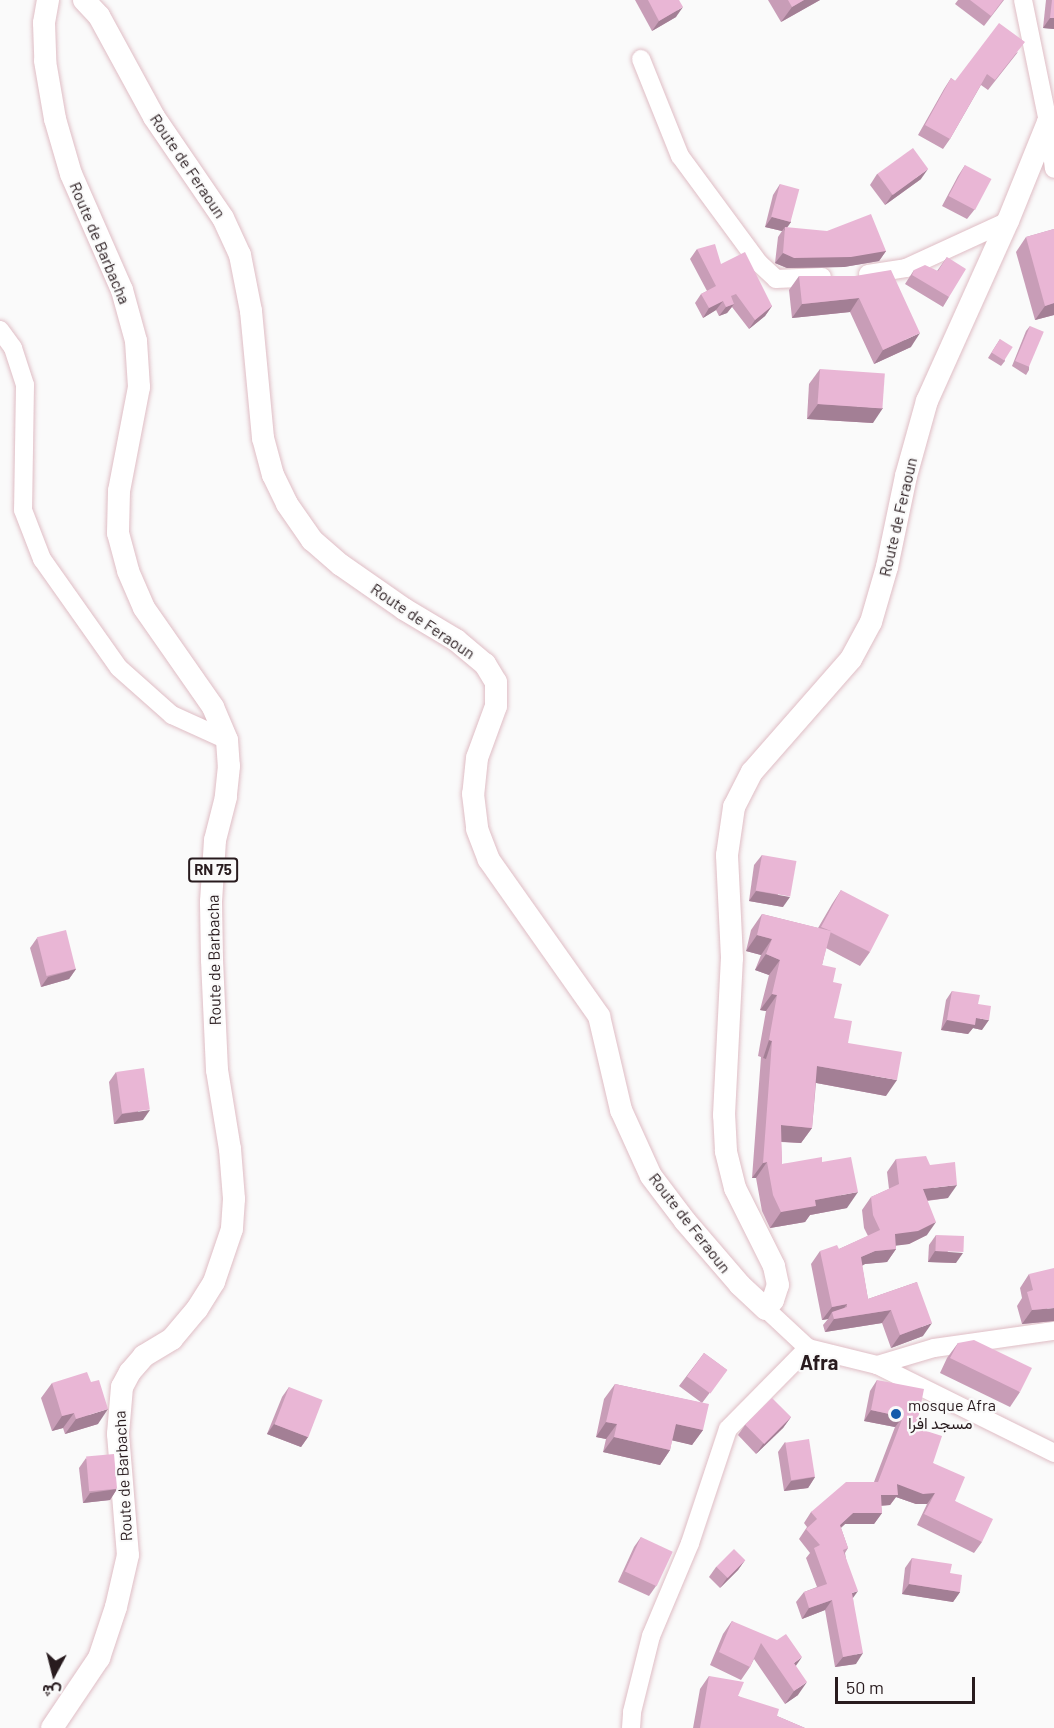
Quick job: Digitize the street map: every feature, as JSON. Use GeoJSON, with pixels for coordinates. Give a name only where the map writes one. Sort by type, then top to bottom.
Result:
{"type":"FeatureCollection","features":[{"type":"Feature","properties":{"kind":"main road","name":"Route de Barbacha"},"geometry":{"type":"LineString","coordinates":[[48,0],[45,23],[45,61],[55,119],[71,174],[122,290],[136,341],[139,387],[119,490],[118,533],[128,571],[144,608],[213,707],[227,741],[229,766],[226,797],[215,840],[211,902],[218,1070],[230,1149],[234,1199],[232,1229],[214,1282],[197,1309],[172,1339],[144,1356],[130,1372],[122,1387],[118,1434],[128,1555],[116,1607],[99,1658],[52,1728]]}},
{"type":"Feature","properties":{"kind":"main road","name":"Route de Feraoun"},"geometry":{"type":"LineString","coordinates":[[84,0],[99,16],[154,117],[223,218],[240,255],[251,311],[263,438],[273,475],[287,504],[312,540],[341,565],[404,609],[456,640],[485,664],[496,682],[496,706],[477,758],[473,794],[477,829],[489,860],[599,1016],[608,1042],[621,1110],[651,1176],[726,1269],[766,1309],[773,1300],[778,1285],[774,1266],[735,1188],[726,1151],[724,1115],[732,958],[727,855],[734,807],[752,772],[851,658],[871,622],[887,567],[906,476],[927,401],[1051,120]]}},
{"type":"Feature","properties":{"kind":"street"},"geometry":{"type":"LineString","coordinates":[[1023,0],[1051,120],[1054,169]]}},
{"type":"Feature","properties":{"kind":"street"},"geometry":{"type":"LineString","coordinates":[[641,59],[680,156],[759,263],[776,279],[850,277],[906,268],[1008,221]]}},
{"type":"Feature","properties":{"kind":"street"},"geometry":{"type":"LineString","coordinates":[[0,330],[13,348],[25,385],[23,510],[42,559],[119,668],[172,715],[227,741]]}},
{"type":"Feature","properties":{"kind":"street"},"geometry":{"type":"LineString","coordinates":[[766,1309],[808,1348],[877,1365],[1054,1454]]}},
{"type":"Feature","properties":{"kind":"street"},"geometry":{"type":"LineString","coordinates":[[877,1365],[933,1348],[1054,1331]]}},
{"type":"Feature","properties":{"kind":"street"},"geometry":{"type":"LineString","coordinates":[[631,1728],[632,1712],[651,1636],[690,1543],[728,1429],[808,1348]]}},
{"type":"Feature","properties":{"kind":"building"},"geometry":{"type":"Polygon","coordinates":[[[648,0],[679,0],[683,7],[659,21],[648,0]]]}},
{"type":"Feature","properties":{"kind":"building"},"geometry":{"type":"Polygon","coordinates":[[[788,0],[804,0],[792,7],[788,0]]]}},
{"type":"Feature","properties":{"kind":"building"},"geometry":{"type":"Polygon","coordinates":[[[970,0],[1003,0],[991,16],[970,0]]]}},
{"type":"Feature","properties":{"kind":"building"},"geometry":{"type":"Polygon","coordinates":[[[1052,0],[1054,0],[1054,18],[1050,18],[1052,0]]]}},
{"type":"Feature","properties":{"kind":"building"},"geometry":{"type":"Polygon","coordinates":[[[999,23],[1025,42],[995,80],[987,74],[950,139],[925,125],[951,78],[955,81],[999,23]]]}},
{"type":"Feature","properties":{"kind":"building"},"geometry":{"type":"Polygon","coordinates":[[[913,148],[928,169],[893,195],[877,174],[913,148]]]}},
{"type":"Feature","properties":{"kind":"building"},"geometry":{"type":"Polygon","coordinates":[[[965,165],[991,179],[975,210],[949,196],[965,165]]]}},
{"type":"Feature","properties":{"kind":"building"},"geometry":{"type":"Polygon","coordinates":[[[780,184],[799,189],[791,222],[771,217],[780,184]]]}},
{"type":"Feature","properties":{"kind":"building"},"geometry":{"type":"Polygon","coordinates":[[[871,214],[886,251],[851,257],[794,258],[783,253],[785,227],[827,231],[871,214]]]}},
{"type":"Feature","properties":{"kind":"building"},"geometry":{"type":"Polygon","coordinates":[[[1054,229],[1054,303],[1045,306],[1026,237],[1054,229]]]}},
{"type":"Feature","properties":{"kind":"building"},"geometry":{"type":"Polygon","coordinates":[[[715,244],[721,264],[745,252],[772,306],[755,320],[736,294],[731,296],[734,304],[726,307],[723,301],[709,308],[701,294],[716,286],[697,249],[715,244]]]}},
{"type":"Feature","properties":{"kind":"building"},"geometry":{"type":"Polygon","coordinates":[[[947,257],[966,269],[949,297],[912,275],[914,270],[925,265],[938,271],[947,257]]]}},
{"type":"Feature","properties":{"kind":"building"},"geometry":{"type":"Polygon","coordinates":[[[891,270],[920,333],[883,350],[859,298],[802,304],[799,276],[855,276],[891,270]]]}},
{"type":"Feature","properties":{"kind":"building"},"geometry":{"type":"Polygon","coordinates":[[[1030,326],[1044,332],[1029,367],[1015,361],[1030,326]]]}},
{"type":"Feature","properties":{"kind":"building"},"geometry":{"type":"Polygon","coordinates":[[[1000,339],[1013,347],[1004,361],[992,353],[1000,339]]]}},
{"type":"Feature","properties":{"kind":"building"},"geometry":{"type":"Polygon","coordinates":[[[820,369],[885,374],[882,408],[818,404],[820,369]]]}},
{"type":"Feature","properties":{"kind":"building"},"geometry":{"type":"Polygon","coordinates":[[[762,855],[796,861],[790,897],[756,890],[762,855]]]}},
{"type":"Feature","properties":{"kind":"building"},"geometry":{"type":"Polygon","coordinates":[[[841,890],[889,915],[870,952],[821,927],[841,890]]]}},
{"type":"Feature","properties":{"kind":"building"},"geometry":{"type":"Polygon","coordinates":[[[762,914],[831,931],[822,965],[836,968],[833,982],[842,984],[834,1018],[852,1021],[848,1043],[902,1052],[897,1080],[817,1066],[812,1128],[781,1125],[782,1164],[822,1157],[822,1162],[851,1157],[858,1192],[815,1200],[816,1206],[781,1212],[773,1195],[767,1162],[763,1163],[772,1041],[769,1040],[777,995],[772,994],[780,960],[766,954],[772,939],[757,935],[762,914]]]}},
{"type":"Feature","properties":{"kind":"building"},"geometry":{"type":"Polygon","coordinates":[[[66,930],[76,969],[47,976],[37,937],[66,930]]]}},
{"type":"Feature","properties":{"kind":"building"},"geometry":{"type":"Polygon","coordinates":[[[952,991],[980,995],[978,1004],[991,1006],[989,1020],[976,1018],[975,1025],[947,1020],[952,991]]]}},
{"type":"Feature","properties":{"kind":"building"},"geometry":{"type":"Polygon","coordinates":[[[144,1068],[150,1110],[122,1113],[116,1072],[144,1068]]]}},
{"type":"Feature","properties":{"kind":"building"},"geometry":{"type":"Polygon","coordinates":[[[926,1156],[930,1165],[955,1162],[957,1185],[923,1189],[936,1222],[918,1231],[895,1234],[896,1249],[875,1251],[861,1257],[868,1299],[917,1282],[932,1323],[900,1335],[891,1310],[834,1319],[832,1312],[847,1307],[847,1304],[832,1307],[820,1251],[837,1245],[839,1249],[880,1230],[873,1215],[871,1197],[899,1184],[896,1159],[926,1156]]]}},
{"type":"Feature","properties":{"kind":"building"},"geometry":{"type":"Polygon","coordinates":[[[936,1235],[964,1236],[963,1252],[935,1251],[936,1235]]]}},
{"type":"Feature","properties":{"kind":"building"},"geometry":{"type":"Polygon","coordinates":[[[1054,1268],[1054,1308],[1032,1310],[1027,1292],[1033,1290],[1029,1274],[1054,1268]]]}},
{"type":"Feature","properties":{"kind":"building"},"geometry":{"type":"Polygon","coordinates":[[[974,1340],[1032,1368],[1020,1392],[950,1358],[958,1343],[974,1340]]]}},
{"type":"Feature","properties":{"kind":"building"},"geometry":{"type":"Polygon","coordinates":[[[704,1353],[727,1370],[710,1394],[687,1376],[704,1353]]]}},
{"type":"Feature","properties":{"kind":"building"},"geometry":{"type":"Polygon","coordinates":[[[87,1372],[91,1382],[99,1380],[108,1409],[76,1419],[74,1413],[62,1416],[52,1383],[87,1372]]]}},
{"type":"Feature","properties":{"kind":"building"},"geometry":{"type":"Polygon","coordinates":[[[877,1380],[924,1389],[917,1424],[921,1426],[920,1429],[942,1436],[933,1463],[965,1477],[955,1501],[993,1519],[982,1542],[924,1514],[935,1493],[923,1494],[897,1484],[898,1495],[881,1495],[882,1513],[853,1513],[840,1525],[848,1548],[843,1550],[858,1591],[852,1593],[863,1653],[843,1657],[832,1600],[809,1608],[804,1592],[827,1584],[814,1548],[820,1545],[806,1529],[817,1519],[811,1512],[846,1482],[878,1482],[903,1417],[871,1410],[877,1380]]]}},
{"type":"Feature","properties":{"kind":"building"},"geometry":{"type":"Polygon","coordinates":[[[615,1384],[709,1404],[703,1430],[676,1424],[670,1450],[614,1437],[617,1424],[606,1422],[615,1384]]]}},
{"type":"Feature","properties":{"kind":"building"},"geometry":{"type":"Polygon","coordinates":[[[289,1387],[323,1400],[308,1437],[275,1424],[289,1387]]]}},
{"type":"Feature","properties":{"kind":"building"},"geometry":{"type":"Polygon","coordinates":[[[772,1398],[791,1417],[764,1444],[745,1425],[772,1398]]]}},
{"type":"Feature","properties":{"kind":"building"},"geometry":{"type":"Polygon","coordinates":[[[809,1439],[815,1477],[791,1480],[785,1443],[809,1439]]]}},
{"type":"Feature","properties":{"kind":"building"},"geometry":{"type":"Polygon","coordinates":[[[114,1454],[117,1489],[89,1491],[86,1456],[114,1454]]]}},
{"type":"Feature","properties":{"kind":"building"},"geometry":{"type":"Polygon","coordinates":[[[641,1537],[673,1552],[657,1586],[625,1571],[641,1537]]]}},
{"type":"Feature","properties":{"kind":"building"},"geometry":{"type":"Polygon","coordinates":[[[734,1549],[745,1560],[728,1578],[716,1567],[734,1549]]]}},
{"type":"Feature","properties":{"kind":"building"},"geometry":{"type":"Polygon","coordinates":[[[912,1558],[952,1564],[950,1573],[962,1575],[960,1592],[909,1584],[912,1558]]]}},
{"type":"Feature","properties":{"kind":"building"},"geometry":{"type":"Polygon","coordinates":[[[732,1621],[777,1640],[786,1634],[802,1657],[794,1663],[807,1682],[794,1691],[761,1643],[750,1667],[719,1652],[732,1621]]]}},
{"type":"Feature","properties":{"kind":"building"},"geometry":{"type":"Polygon","coordinates":[[[709,1676],[744,1682],[738,1696],[779,1709],[777,1716],[805,1728],[700,1728],[709,1676]]]}},
{"type":"Feature","properties":{"kind":"place","name":"mosque Afra مسجد افرا"},"geometry":{"type":"Point","coordinates":[896,1414]}},
{"type":"Feature","properties":{"kind":"district","name":"Afra"},"geometry":{"type":"Point","coordinates":[819,1362]}}]}
